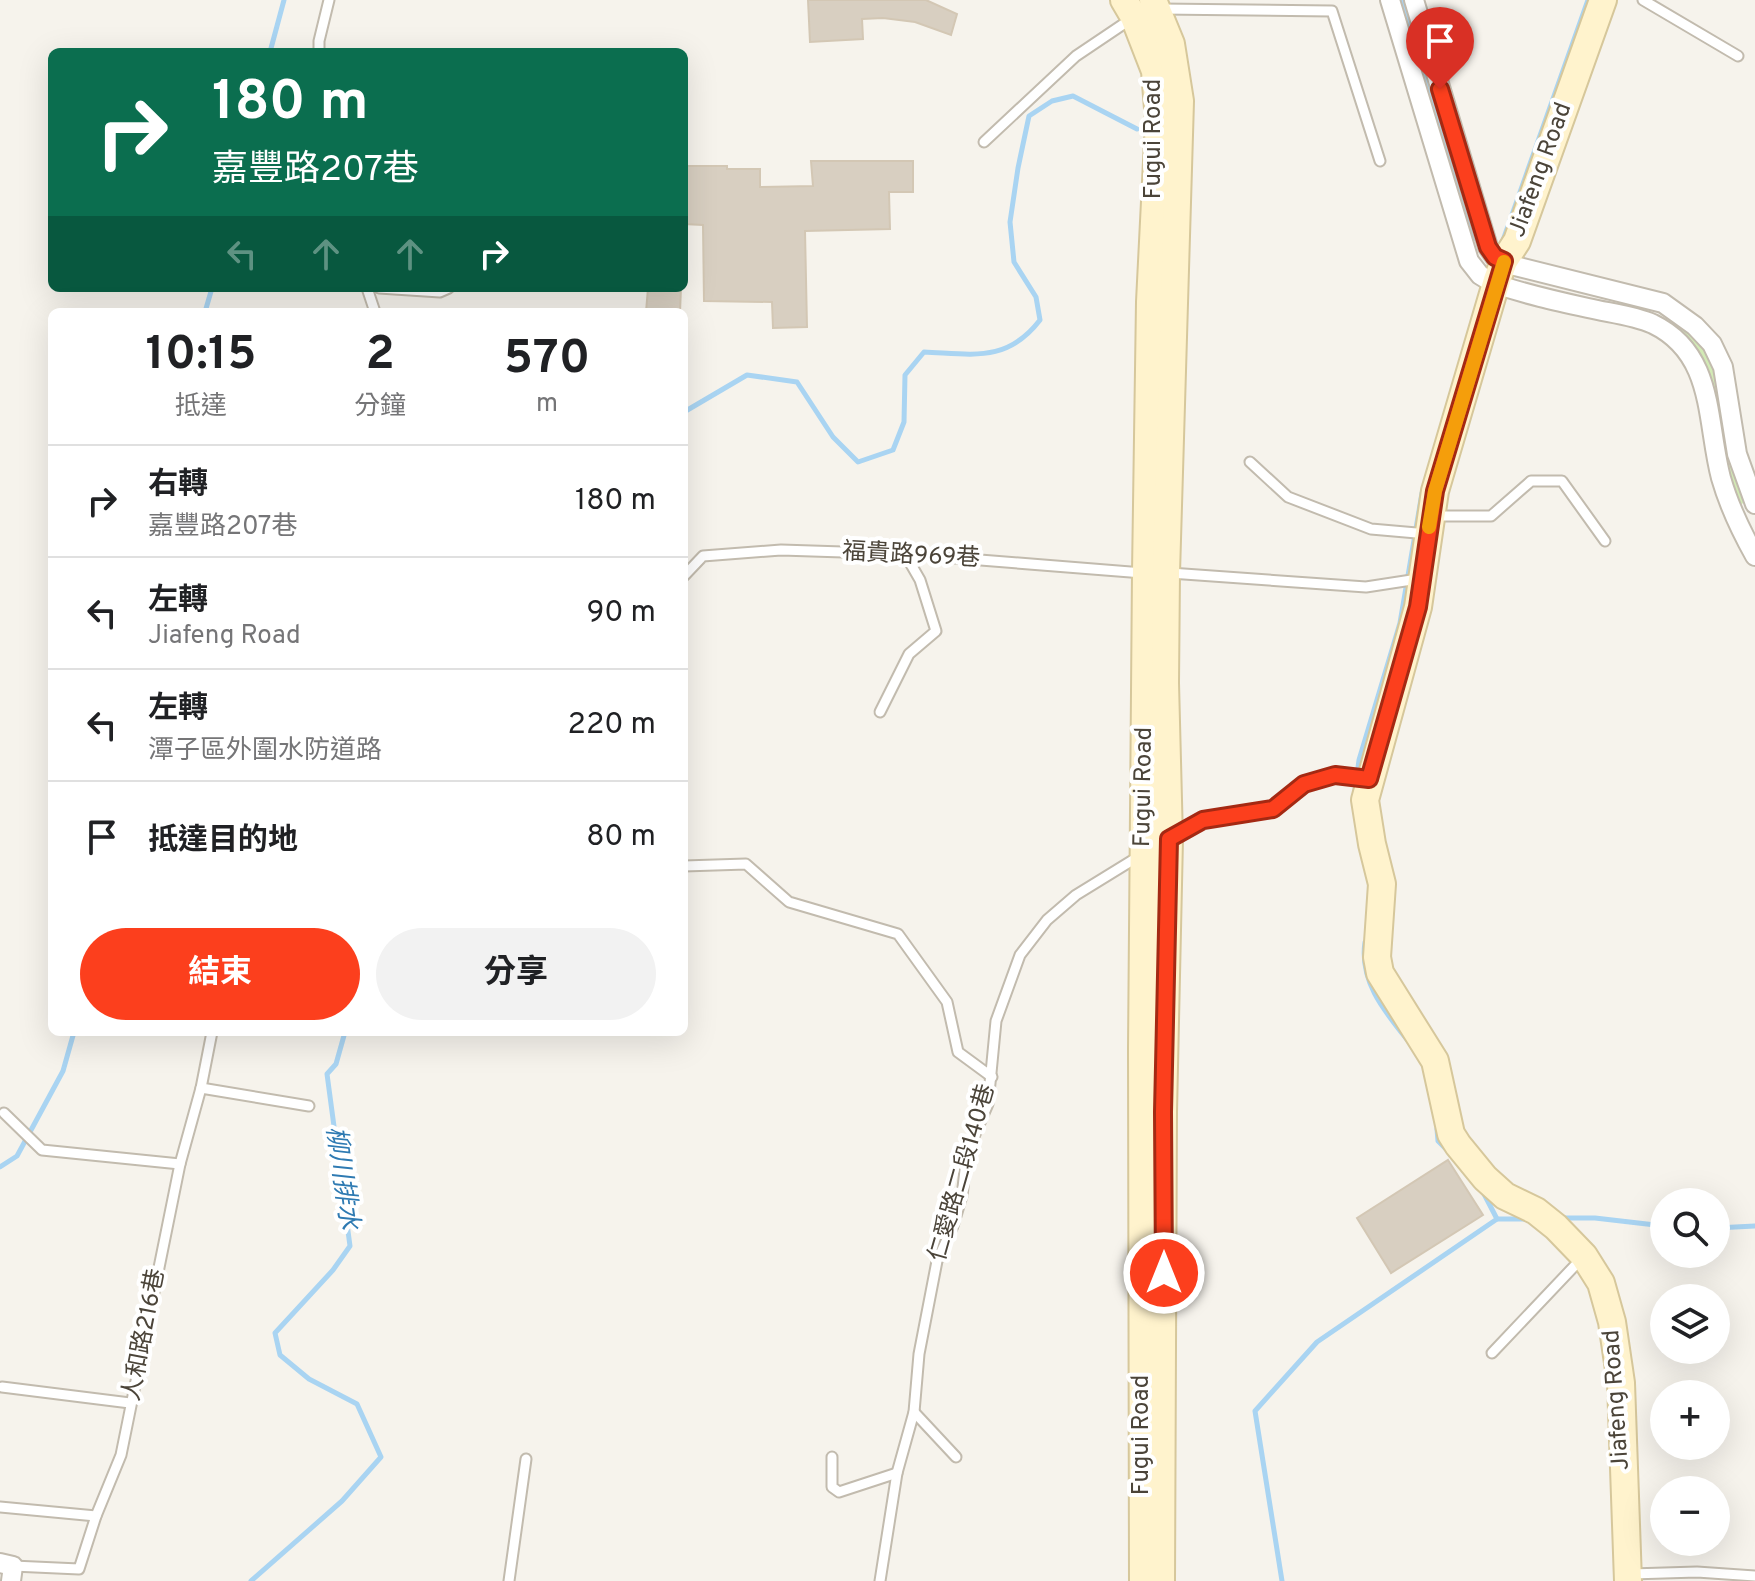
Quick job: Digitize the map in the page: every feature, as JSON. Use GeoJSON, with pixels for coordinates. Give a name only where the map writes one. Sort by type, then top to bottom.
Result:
{"type":"FeatureCollection","features":[{"type":"Feature","properties":{"kind":"street"},"geometry":{"type":"LineString","coordinates":[[1390,0],[1464,251],[1480,275],[1500,273],[1575,282],[1642,296],[1671,307],[1712,344],[1723,367],[1737,454],[1755,504]]}},
{"type":"Feature","properties":{"kind":"street"},"geometry":{"type":"LineString","coordinates":[[1414,0],[1488,247],[1500,273]]}},
{"type":"Feature","properties":{"kind":"street","name":"Jiafeng Road"},"geometry":{"type":"LineString","coordinates":[[1603,0],[1517,241],[1500,273],[1435,491],[1418,607],[1365,800],[1382,884],[1377,957],[1380,973],[1435,1061],[1451,1134],[1485,1178],[1505,1196],[1536,1211],[1584,1256],[1607,1297],[1618,1356],[1628,1578]]}},
{"type":"Feature","properties":{"kind":"street","name":"Fugui Road"},"geometry":{"type":"LineString","coordinates":[[1142,6],[1155,71],[1159,121],[1150,302],[1156,573],[1165,683],[1169,839],[1163,1112],[1161,1581]]}},
{"type":"Feature","properties":{"kind":"street"},"geometry":{"type":"LineString","coordinates":[[1500,273],[1637,319],[1660,329],[1681,345],[1699,371],[1705,387],[1712,443],[1725,490],[1755,556]]}},
{"type":"Feature","properties":{"kind":"street"},"geometry":{"type":"LineString","coordinates":[[1660,329],[1671,307]]}},
{"type":"Feature","properties":{"kind":"street","name":"Fugui Road"},"geometry":{"type":"LineString","coordinates":[[1143,1581],[1143,854],[1156,573]]}},
{"type":"Feature","properties":{"kind":"lane"},"geometry":{"type":"LineString","coordinates":[[319,48],[329,0]]}},
{"type":"Feature","properties":{"kind":"lane"},"geometry":{"type":"LineString","coordinates":[[1643,0],[1738,56]]}},
{"type":"Feature","properties":{"kind":"lane"},"geometry":{"type":"LineString","coordinates":[[984,142],[1076,56],[1142,6],[1332,11],[1380,161]]}},
{"type":"Feature","properties":{"kind":"lane"},"geometry":{"type":"LineString","coordinates":[[1250,462],[1288,497],[1371,529],[1491,516],[1531,481],[1562,481],[1605,541]]}},
{"type":"Feature","properties":{"kind":"lane","name":"福貴路969巷"},"geometry":{"type":"LineString","coordinates":[[688,572],[703,556],[781,550],[905,554],[1366,587],[1421,579]]}},
{"type":"Feature","properties":{"kind":"lane"},"geometry":{"type":"LineString","coordinates":[[880,712],[909,654],[936,631],[920,580],[905,554]]}},
{"type":"Feature","properties":{"kind":"lane","name":"仁愛路二段140巷"},"geometry":{"type":"LineString","coordinates":[[880,1581],[897,1473],[914,1412],[919,1354],[937,1261],[962,1196],[967,1153],[988,1104],[996,1021],[1020,955],[1047,920],[1076,895],[1203,820],[1273,809],[1304,784],[1335,775],[1369,779]]}},
{"type":"Feature","properties":{"kind":"lane"},"geometry":{"type":"LineString","coordinates":[[688,866],[746,864],[789,902],[898,934],[947,1002],[958,1052],[992,1077]]}},
{"type":"Feature","properties":{"kind":"lane","name":"人和路216巷"},"geometry":{"type":"LineString","coordinates":[[8,1570],[79,1569],[121,1455],[130,1420],[130,1403],[180,1164],[211,1036]]}},
{"type":"Feature","properties":{"kind":"lane"},"geometry":{"type":"LineString","coordinates":[[201,1088],[309,1106]]}},
{"type":"Feature","properties":{"kind":"lane"},"geometry":{"type":"LineString","coordinates":[[4,1113],[42,1150],[180,1164]]}},
{"type":"Feature","properties":{"kind":"lane"},"geometry":{"type":"LineString","coordinates":[[1492,1353],[1584,1256]]}},
{"type":"Feature","properties":{"kind":"lane"},"geometry":{"type":"LineString","coordinates":[[2,1387],[130,1403]]}},
{"type":"Feature","properties":{"kind":"lane"},"geometry":{"type":"LineString","coordinates":[[914,1412],[956,1457]]}},
{"type":"Feature","properties":{"kind":"lane"},"geometry":{"type":"LineString","coordinates":[[832,1457],[832,1487],[839,1492],[897,1473]]}},
{"type":"Feature","properties":{"kind":"lane"},"geometry":{"type":"LineString","coordinates":[[509,1581],[526,1459]]}},
{"type":"Feature","properties":{"kind":"lane"},"geometry":{"type":"LineString","coordinates":[[0,1507],[96,1516]]}},
{"type":"Feature","properties":{"kind":"lane"},"geometry":{"type":"LineString","coordinates":[[1628,1578],[1697,1572],[1755,1576]]}},
{"type":"Feature","properties":{"kind":"green space"},"geometry":{"type":"Polygon","coordinates":[[[1677,321],[1682,321],[1715,361],[1749,501],[1736,506],[1718,447],[1673,328],[1677,321]]]}},
{"type":"Feature","properties":{"kind":"water"},"geometry":{"type":"Polygon","coordinates":[[[1395,0],[1410,0],[1480,239],[1467,244],[1395,0]]]}},
{"type":"Feature","properties":{"kind":"building"},"geometry":{"type":"Polygon","coordinates":[[[808,0],[926,0],[957,14],[951,35],[915,22],[862,19],[863,39],[810,42],[808,0]]]}},
{"type":"Feature","properties":{"kind":"building"},"geometry":{"type":"Polygon","coordinates":[[[811,161],[913,161],[913,192],[889,192],[890,229],[805,231],[807,327],[773,328],[772,302],[704,301],[703,225],[688,224],[688,166],[760,169],[760,187],[813,186],[811,161]]]}},
{"type":"Feature","properties":{"kind":"building"},"geometry":{"type":"Polygon","coordinates":[[[648,292],[681,292],[680,308],[646,308],[648,292]]]}},
{"type":"Feature","properties":{"kind":"building"},"geometry":{"type":"Polygon","coordinates":[[[1448,1160],[1483,1215],[1391,1273],[1357,1218],[1448,1160]]]}},
{"type":"Feature","properties":{"kind":"waterway"},"geometry":{"type":"LineString","coordinates":[[271,48],[284,0]]}},
{"type":"Feature","properties":{"kind":"waterway"},"geometry":{"type":"LineString","coordinates":[[1502,243],[1588,0]]}},
{"type":"Feature","properties":{"kind":"waterway","name":"柳川排水"},"geometry":{"type":"LineString","coordinates":[[688,410],[747,375],[797,382],[833,437],[858,462],[893,450],[904,422],[905,375],[924,352],[974,354],[1002,350],[1028,334],[1040,320],[1036,297],[1014,262],[1010,222],[1029,116],[1052,101],[1073,96],[1137,129]]}},
{"type":"Feature","properties":{"kind":"waterway"},"geometry":{"type":"LineString","coordinates":[[206,308],[211,292]]}},
{"type":"Feature","properties":{"kind":"waterway"},"geometry":{"type":"LineString","coordinates":[[1354,798],[1359,760],[1400,623],[1422,493]]}},
{"type":"Feature","properties":{"kind":"waterway"},"geometry":{"type":"LineString","coordinates":[[1365,942],[1364,957],[1370,983],[1383,1008],[1409,1042]]}},
{"type":"Feature","properties":{"kind":"waterway"},"geometry":{"type":"LineString","coordinates":[[0,1167],[17,1156],[63,1071],[73,1036]]}},
{"type":"Feature","properties":{"kind":"waterway","name":"柳川排水"},"geometry":{"type":"LineString","coordinates":[[251,1581],[342,1501],[381,1457],[357,1404],[309,1379],[280,1355],[275,1333],[333,1270],[350,1246],[327,1074],[336,1064],[344,1036]]}},
{"type":"Feature","properties":{"kind":"waterway"},"geometry":{"type":"LineString","coordinates":[[1437,1129],[1438,1141],[1448,1151]]}},
{"type":"Feature","properties":{"kind":"waterway"},"geometry":{"type":"LineString","coordinates":[[1282,1581],[1255,1411],[1317,1342],[1497,1219],[1483,1192]]}},
{"type":"Feature","properties":{"kind":"waterway"},"geometry":{"type":"LineString","coordinates":[[1561,1218],[1595,1218],[1650,1224]]}},
{"type":"Feature","properties":{"kind":"waterway"},"geometry":{"type":"LineString","coordinates":[[1497,1219],[1527,1219]]}},
{"type":"Feature","properties":{"kind":"waterway"},"geometry":{"type":"LineString","coordinates":[[1730,1227],[1755,1226]]}},
{"type":"Feature","properties":{"kind":"slow traffic"},"geometry":{"type":"LineString","coordinates":[[1429,527],[1435,491],[1504,262]]}},
{"type":"Feature","properties":{"kind":"route"},"geometry":{"type":"LineString","coordinates":[[1164,1273],[1163,1112],[1169,839],[1203,820],[1273,809],[1304,784],[1335,775],[1369,779],[1418,607],[1435,491],[1504,261],[1495,257],[1488,247],[1440,89]]}}]}
